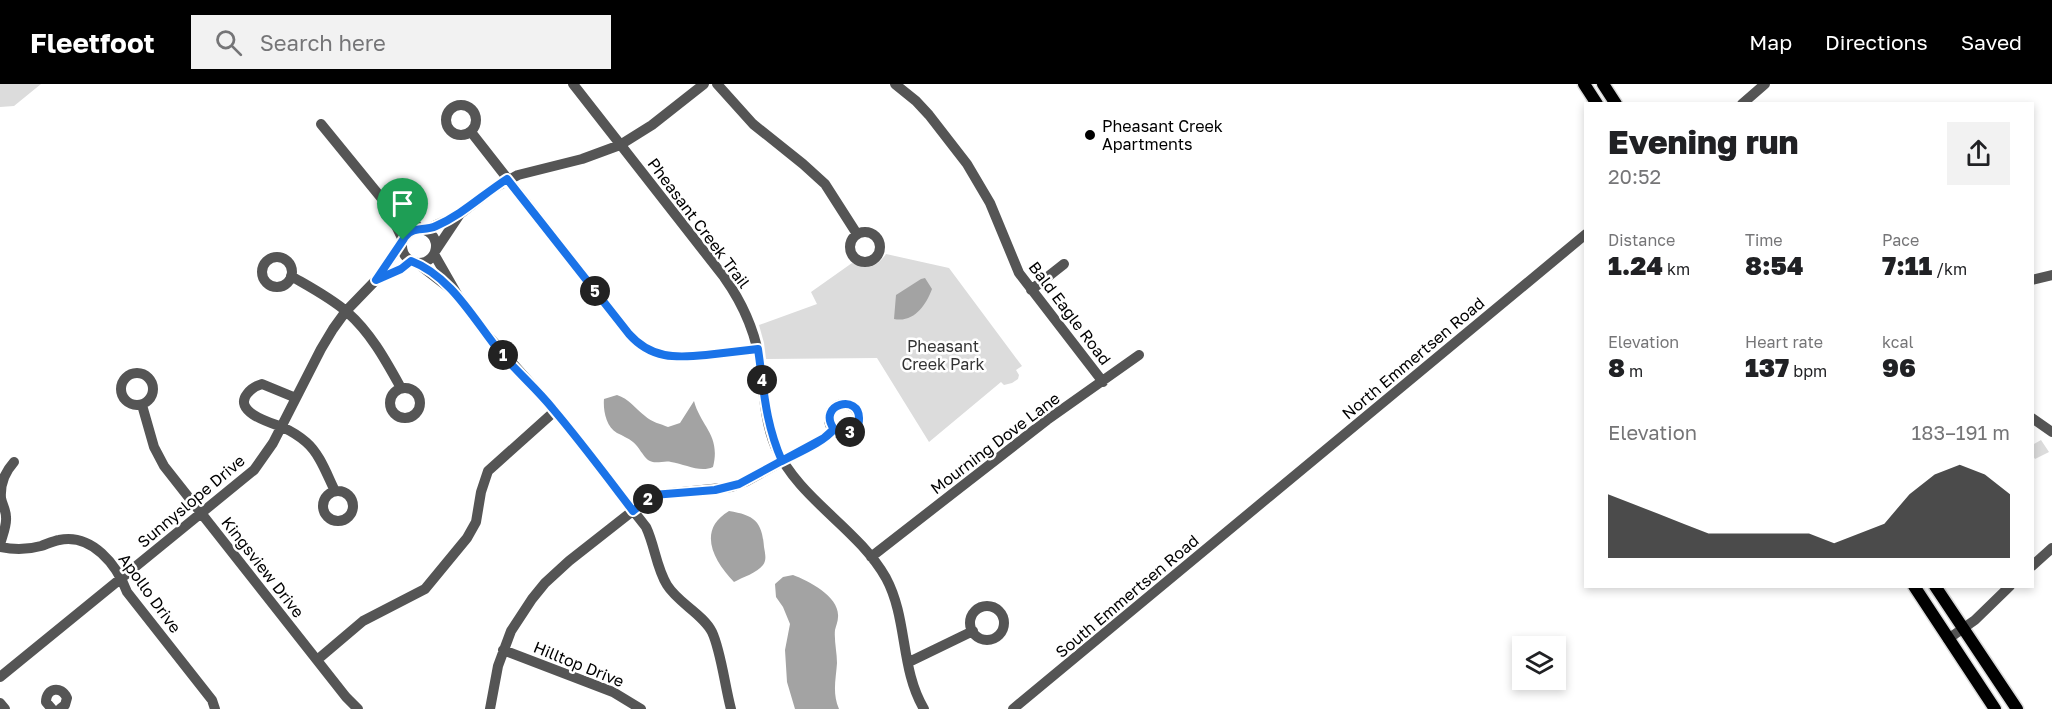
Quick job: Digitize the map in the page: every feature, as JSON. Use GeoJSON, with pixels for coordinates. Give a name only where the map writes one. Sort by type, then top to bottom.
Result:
{"type":"FeatureCollection","features":[{"type":"Feature","properties":{"kind":"main road"},"geometry":{"type":"LineString","coordinates":[[1584,84],[1597,102]]}},
{"type":"Feature","properties":{"kind":"main road"},"geometry":{"type":"LineString","coordinates":[[1915,588],[1995,709]]}},
{"type":"Feature","properties":{"kind":"main road"},"geometry":{"type":"LineString","coordinates":[[1936,588],[2017,709]]}},
{"type":"Feature","properties":{"kind":"street","name":"Pheasant Creek Trail"},"geometry":{"type":"LineString","coordinates":[[573,84],[733,289],[750,322],[758,349],[766,414],[782,461],[797,482],[871,557],[886,578],[900,614],[916,692],[924,709]]}},
{"type":"Feature","properties":{"kind":"street"},"geometry":{"type":"LineString","coordinates":[[402,241],[408,232],[423,230],[460,214],[507,179],[530,171],[582,159],[620,145],[652,125],[704,84]]}},
{"type":"Feature","properties":{"kind":"street"},"geometry":{"type":"LineString","coordinates":[[717,84],[753,124],[825,184],[857,234]]}},
{"type":"Feature","properties":{"kind":"street","name":"Bald Eagle Road"},"geometry":{"type":"LineString","coordinates":[[895,84],[929,114],[967,164],[990,203],[1019,273],[1103,382]]}},
{"type":"Feature","properties":{"kind":"street"},"geometry":{"type":"LineString","coordinates":[[1744,102],[1766,84]]}},
{"type":"Feature","properties":{"kind":"street"},"geometry":{"type":"LineString","coordinates":[[321,124],[383,200],[433,236],[435,252],[458,297]]}},
{"type":"Feature","properties":{"kind":"street"},"geometry":{"type":"LineString","coordinates":[[471,132],[629,334],[641,346],[657,354],[674,357],[758,349]]}},
{"type":"Feature","properties":{"kind":"street"},"geometry":{"type":"LineString","coordinates":[[383,200],[402,241],[403,253],[437,277],[458,297],[502,353],[555,411],[646,527],[654,546],[658,568],[666,584],[711,629],[731,709]]}},
{"type":"Feature","properties":{"kind":"street"},"geometry":{"type":"LineString","coordinates":[[414,262],[427,261],[460,214]]}},
{"type":"Feature","properties":{"kind":"street","name":"North Emmertsen Road"},"geometry":{"type":"LineString","coordinates":[[1260,506],[1584,236]]}},
{"type":"Feature","properties":{"kind":"street","name":"Sunnyslope Drive"},"geometry":{"type":"LineString","coordinates":[[0,677],[254,470],[282,427],[321,349],[346,311],[376,280],[402,241]]}},
{"type":"Feature","properties":{"kind":"street","name":"Sunnyslope Drive"},"geometry":{"type":"LineString","coordinates":[[376,280],[414,262]]}},
{"type":"Feature","properties":{"kind":"street"},"geometry":{"type":"LineString","coordinates":[[1031,290],[1064,264]]}},
{"type":"Feature","properties":{"kind":"street"},"geometry":{"type":"LineString","coordinates":[[2034,280],[2052,275]]}},
{"type":"Feature","properties":{"kind":"street"},"geometry":{"type":"LineString","coordinates":[[291,276],[346,311],[381,352],[401,388]]}},
{"type":"Feature","properties":{"kind":"street","name":"Mourning Dove Lane"},"geometry":{"type":"LineString","coordinates":[[871,557],[1047,420],[1138,355]]}},
{"type":"Feature","properties":{"kind":"street"},"geometry":{"type":"LineString","coordinates":[[296,398],[262,384],[255,386],[244,398],[244,404],[248,411],[257,417],[296,434],[309,444],[320,460],[335,491]]}},
{"type":"Feature","properties":{"kind":"street","name":"Kingsview Drive"},"geometry":{"type":"LineString","coordinates":[[142,405],[154,447],[164,466],[346,697],[358,709]]}},
{"type":"Feature","properties":{"kind":"street"},"geometry":{"type":"LineString","coordinates":[[317,660],[363,621],[425,589],[467,537],[476,522],[481,492],[488,471],[555,411]]}},
{"type":"Feature","properties":{"kind":"street"},"geometry":{"type":"LineString","coordinates":[[2034,419],[2052,432]]}},
{"type":"Feature","properties":{"kind":"street"},"geometry":{"type":"LineString","coordinates":[[490,709],[495,676],[503,650],[520,615],[545,583],[569,561],[653,495],[731,487],[824,438],[834,429]]}},
{"type":"Feature","properties":{"kind":"street"},"geometry":{"type":"LineString","coordinates":[[0,546],[6,523],[0,492],[1,483],[14,462]]}},
{"type":"Feature","properties":{"kind":"street","name":"South Emmertsen Road"},"geometry":{"type":"LineString","coordinates":[[1013,709],[1260,506]]}},
{"type":"Feature","properties":{"kind":"street","name":"Apollo Drive"},"geometry":{"type":"LineString","coordinates":[[0,546],[21,550],[32,549],[62,539],[82,541],[99,551],[122,578],[127,592],[212,700],[215,709]]}},
{"type":"Feature","properties":{"kind":"street"},"geometry":{"type":"LineString","coordinates":[[2034,564],[2052,548]]}},
{"type":"Feature","properties":{"kind":"street"},"geometry":{"type":"LineString","coordinates":[[1948,639],[2008,588]]}},
{"type":"Feature","properties":{"kind":"street"},"geometry":{"type":"LineString","coordinates":[[909,662],[973,631]]}},
{"type":"Feature","properties":{"kind":"street","name":"Hilltop Drive"},"geometry":{"type":"LineString","coordinates":[[503,650],[613,692],[641,709]]}},
{"type":"Feature","properties":{"kind":"street"},"geometry":{"type":"LineString","coordinates":[[52,709],[46,702],[47,696],[51,691],[57,689],[67,698],[65,705],[60,709]]}},
{"type":"Feature","properties":{"kind":"street"},"geometry":{"type":"LineString","coordinates":[[0,703],[5,709]]}},
{"type":"Feature","properties":{"kind":"green space"},"geometry":{"type":"Polygon","coordinates":[[[0,84],[41,84],[14,106],[0,107],[0,84]]]}},
{"type":"Feature","properties":{"kind":"green space","name":"Pheasant Creek Park"},"geometry":{"type":"Polygon","coordinates":[[[886,254],[949,268],[1022,366],[1016,370],[1019,375],[1018,379],[1004,385],[1001,382],[929,442],[877,358],[766,359],[759,325],[817,304],[811,292],[852,263],[862,267],[875,265],[886,254]]]}},
{"type":"Feature","properties":{"kind":"green space"},"geometry":{"type":"Polygon","coordinates":[[[2041,440],[2049,452],[2035,459],[2034,444],[2041,440]]]}},
{"type":"Feature","properties":{"kind":"shaded area"},"geometry":{"type":"Polygon","coordinates":[[[925,278],[932,289],[923,307],[908,318],[894,319],[896,295],[925,278]]]}},
{"type":"Feature","properties":{"kind":"shaded area"},"geometry":{"type":"Polygon","coordinates":[[[617,395],[628,401],[650,420],[668,427],[680,423],[694,401],[712,439],[715,456],[713,467],[698,469],[671,462],[648,460],[633,442],[613,430],[608,423],[604,399],[617,395]]]}},
{"type":"Feature","properties":{"kind":"shaded area"},"geometry":{"type":"Polygon","coordinates":[[[729,511],[751,517],[759,525],[765,556],[760,568],[734,582],[715,555],[711,536],[713,527],[729,511]]]}},
{"type":"Feature","properties":{"kind":"shaded area"},"geometry":{"type":"Polygon","coordinates":[[[793,575],[822,591],[834,603],[837,610],[835,692],[839,709],[795,709],[787,682],[785,650],[790,624],[776,597],[775,584],[783,577],[793,575]]]}},
{"type":"Feature","properties":{"kind":"place","name":"Pheasant Creek Apartments"},"geometry":{"type":"Point","coordinates":[1090,135]}},
{"type":"Feature","properties":{"kind":"route"},"geometry":{"type":"LineString","coordinates":[[403,240],[376,280],[401,269],[411,261],[428,270],[443,282],[458,297],[502,353],[542,395],[633,511],[653,495],[715,490],[747,481],[824,438],[834,429],[843,434],[848,433],[853,431],[859,423],[858,412],[855,408],[847,404],[838,405],[830,416],[834,429],[832,432],[824,438],[782,461],[770,432],[766,414],[758,349],[674,357],[657,354],[641,346],[629,334],[507,179],[460,214],[432,228],[412,230],[403,240]]}}]}
